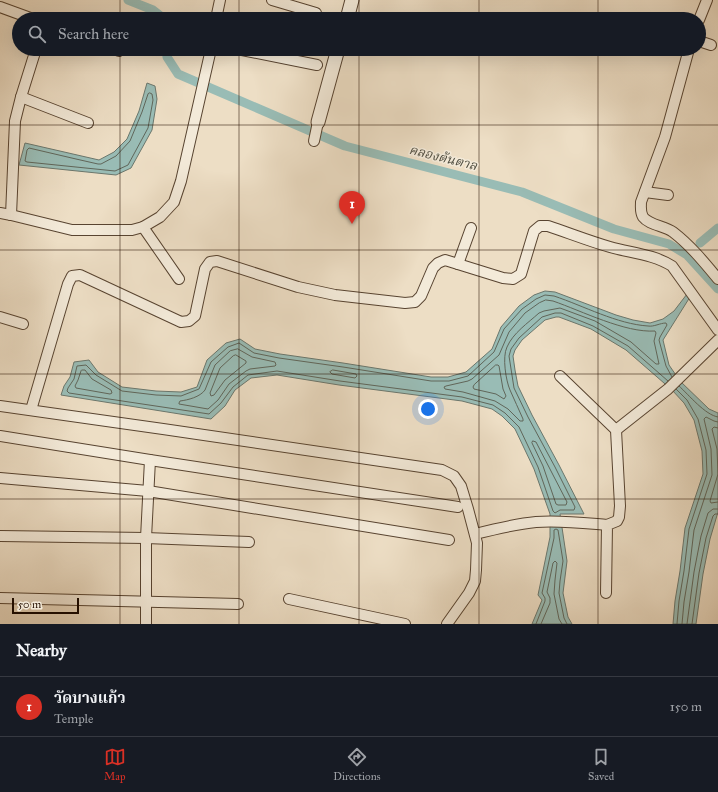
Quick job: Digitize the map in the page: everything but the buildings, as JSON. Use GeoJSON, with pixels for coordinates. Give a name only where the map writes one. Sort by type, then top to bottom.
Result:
{"type":"FeatureCollection","features":[{"type":"Feature","properties":{"kind":"street"},"geometry":{"type":"LineString","coordinates":[[217,12],[220,0]]}},
{"type":"Feature","properties":{"kind":"street"},"geometry":{"type":"LineString","coordinates":[[272,0],[313,12]]}},
{"type":"Feature","properties":{"kind":"street"},"geometry":{"type":"LineString","coordinates":[[349,12],[352,0]]}},
{"type":"Feature","properties":{"kind":"street"},"geometry":{"type":"LineString","coordinates":[[702,12],[707,0]]}},
{"type":"Feature","properties":{"kind":"street"},"geometry":{"type":"LineString","coordinates":[[0,7],[14,12]]}},
{"type":"Feature","properties":{"kind":"street"},"geometry":{"type":"LineString","coordinates":[[706,43],[711,45]]}},
{"type":"Feature","properties":{"kind":"street"},"geometry":{"type":"LineString","coordinates":[[11,215],[15,121],[34,56]]}},
{"type":"Feature","properties":{"kind":"street"},"geometry":{"type":"LineString","coordinates":[[0,213],[72,230],[132,230],[143,227],[160,216],[174,202],[181,181],[209,56]]}},
{"type":"Feature","properties":{"kind":"street"},"geometry":{"type":"LineString","coordinates":[[271,56],[317,65]]}},
{"type":"Feature","properties":{"kind":"street"},"geometry":{"type":"LineString","coordinates":[[314,141],[336,56]]}},
{"type":"Feature","properties":{"kind":"street"},"geometry":{"type":"LineString","coordinates":[[687,56],[665,137],[641,202],[640,211],[647,221],[672,231],[693,249],[718,279]]}},
{"type":"Feature","properties":{"kind":"street"},"geometry":{"type":"LineString","coordinates":[[21,97],[88,123]]}},
{"type":"Feature","properties":{"kind":"street"},"geometry":{"type":"LineString","coordinates":[[645,192],[668,195]]}},
{"type":"Feature","properties":{"kind":"street"},"geometry":{"type":"LineString","coordinates":[[31,410],[68,284],[72,276],[80,275],[181,322],[189,321],[195,316],[205,269],[210,262],[224,263],[298,287],[335,295],[405,303],[415,302],[421,296],[433,268],[444,260],[513,280],[521,274],[534,231],[540,226],[548,226],[610,247],[663,260],[672,266],[718,330]]}},
{"type":"Feature","properties":{"kind":"street"},"geometry":{"type":"LineString","coordinates":[[143,227],[179,279]]}},
{"type":"Feature","properties":{"kind":"street"},"geometry":{"type":"LineString","coordinates":[[458,264],[471,228]]}},
{"type":"Feature","properties":{"kind":"street"},"geometry":{"type":"LineString","coordinates":[[0,317],[24,324]]}},
{"type":"Feature","properties":{"kind":"street"},"geometry":{"type":"LineString","coordinates":[[616,430],[680,379],[718,340]]}},
{"type":"Feature","properties":{"kind":"street"},"geometry":{"type":"LineString","coordinates":[[475,534],[515,524],[551,521],[607,524],[617,520],[620,513],[620,506],[616,430],[560,376]]}},
{"type":"Feature","properties":{"kind":"street"},"geometry":{"type":"LineString","coordinates":[[0,406],[442,470],[454,476],[461,486],[477,543],[475,581],[469,593],[447,624]]}},
{"type":"Feature","properties":{"kind":"street"},"geometry":{"type":"LineString","coordinates":[[0,436],[458,507]]}},
{"type":"Feature","properties":{"kind":"street"},"geometry":{"type":"LineString","coordinates":[[146,624],[146,538],[150,460]]}},
{"type":"Feature","properties":{"kind":"street"},"geometry":{"type":"LineString","coordinates":[[0,478],[148,491],[449,540]]}},
{"type":"Feature","properties":{"kind":"street"},"geometry":{"type":"LineString","coordinates":[[606,593],[607,524]]}},
{"type":"Feature","properties":{"kind":"street"},"geometry":{"type":"LineString","coordinates":[[0,536],[146,538],[249,542]]}},
{"type":"Feature","properties":{"kind":"street"},"geometry":{"type":"LineString","coordinates":[[0,598],[238,604]]}},
{"type":"Feature","properties":{"kind":"street"},"geometry":{"type":"LineString","coordinates":[[289,599],[405,624]]}},
{"type":"Feature","properties":{"kind":"water"},"geometry":{"type":"Polygon","coordinates":[[[147,83],[155,86],[157,99],[152,130],[131,168],[116,175],[19,165],[25,143],[99,160],[114,152],[127,139],[139,111],[147,83]]]}},
{"type":"Feature","properties":{"kind":"water"},"geometry":{"type":"Polygon","coordinates":[[[545,291],[555,292],[616,315],[650,323],[663,319],[674,311],[687,294],[690,297],[663,340],[669,365],[680,381],[709,409],[718,413],[718,512],[710,539],[703,574],[696,624],[673,624],[685,528],[703,474],[702,451],[694,420],[684,403],[672,390],[626,350],[591,329],[559,317],[545,320],[522,340],[513,356],[518,386],[584,514],[560,514],[567,561],[563,593],[568,617],[572,624],[532,624],[542,600],[538,595],[550,537],[550,514],[534,469],[515,429],[502,416],[492,409],[462,401],[339,385],[277,375],[251,378],[235,390],[225,406],[211,419],[61,395],[64,386],[70,377],[74,362],[89,360],[98,372],[122,387],[181,392],[197,387],[207,360],[226,343],[240,339],[255,349],[280,354],[431,377],[448,377],[466,372],[492,349],[501,327],[519,306],[534,295],[545,291]]]}},
{"type":"Feature","properties":{"kind":"waterway","name":"คลองต้นตาล"},"geometry":{"type":"LineString","coordinates":[[128,0],[156,12]]}},
{"type":"Feature","properties":{"kind":"waterway","name":"คลองต้นตาล"},"geometry":{"type":"LineString","coordinates":[[167,56],[178,74],[345,146],[522,192],[614,229],[669,244],[687,255],[718,289]]}},
{"type":"Feature","properties":{"kind":"waterway"},"geometry":{"type":"LineString","coordinates":[[700,243],[718,228]]}},
{"type":"Feature","properties":{"kind":"place","name":"วัดบางแก้ว"},"geometry":{"type":"Point","coordinates":[352,224]}}]}
